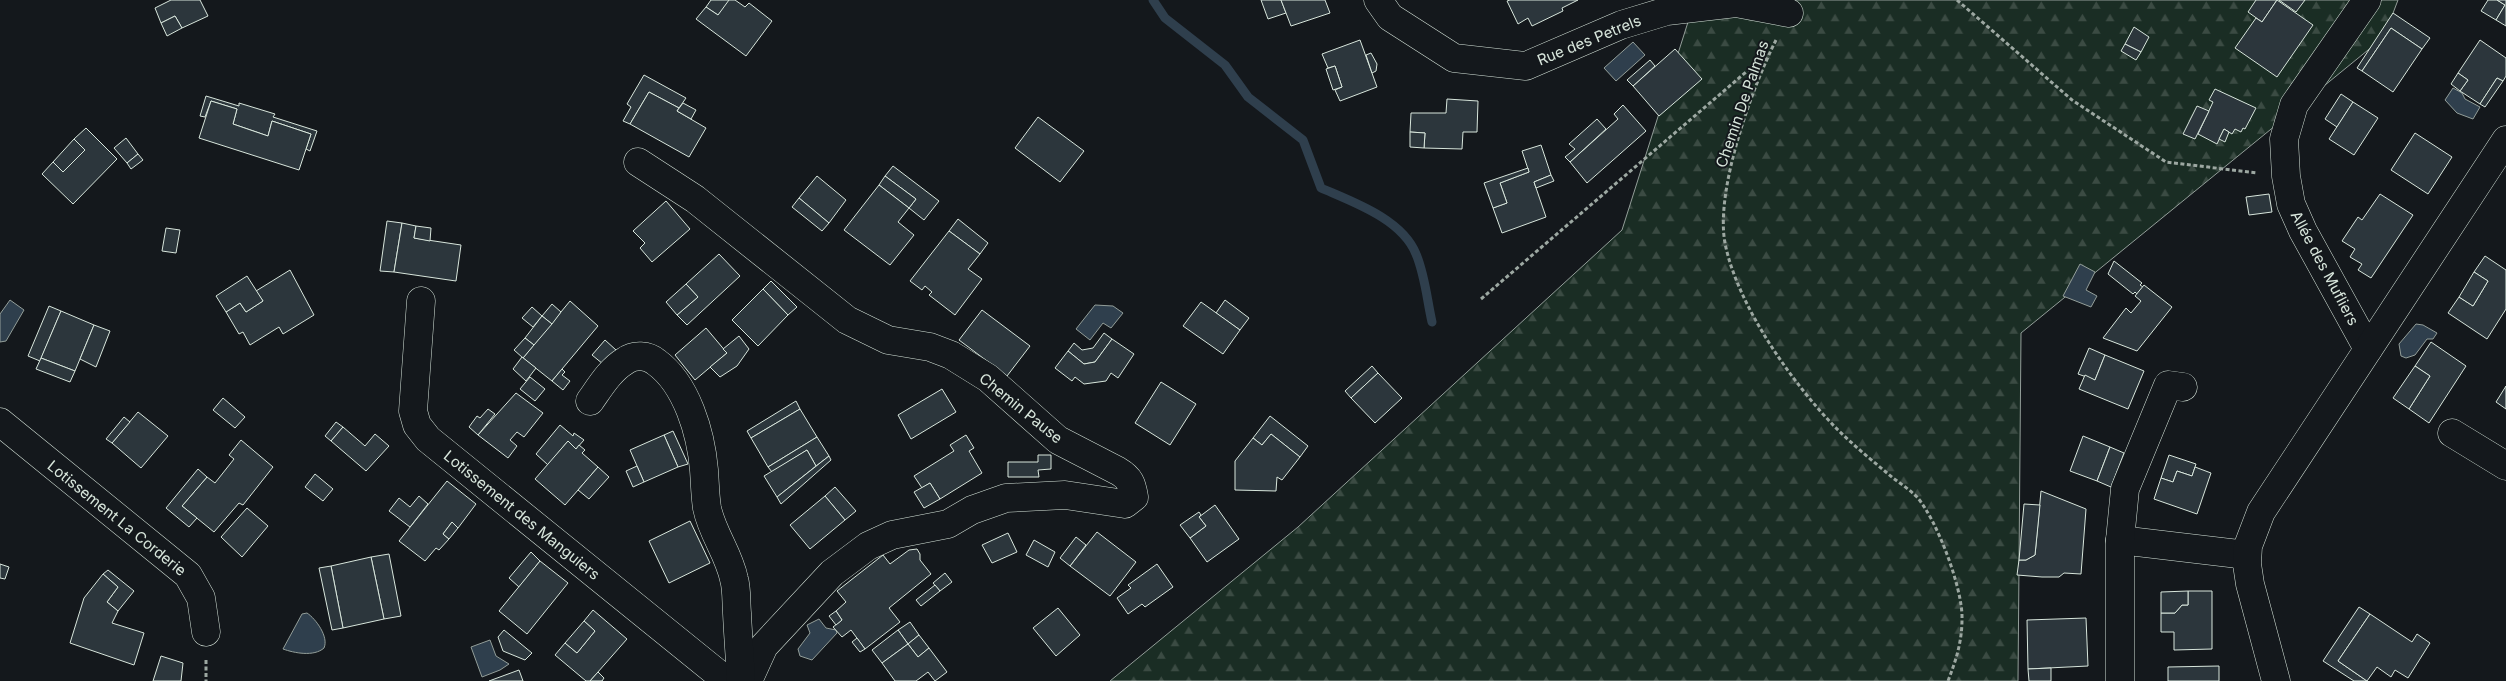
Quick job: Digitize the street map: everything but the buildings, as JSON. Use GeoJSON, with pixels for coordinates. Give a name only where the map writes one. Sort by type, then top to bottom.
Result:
{"type":"FeatureCollection","features":[{"type":"Feature","properties":{"kind":"street","name":"Rue des Petrels"},"geometry":{"type":"LineString","coordinates":[[1378,0],[1390,17],[1454,58],[1526,66],[1621,26],[1667,10],[1736,3],[1789,13]]}},
{"type":"Feature","properties":{"kind":"street","name":"Allée des Mufliers"},"geometry":{"type":"LineString","coordinates":[[2367,0],[2294,105],[2284,139],[2286,176],[2291,204],[2303,231],[2368,349]]}},
{"type":"Feature","properties":{"kind":"street","name":"Allée des Mufliers"},"geometry":{"type":"LineString","coordinates":[[2276,681],[2250,584],[2247,555],[2253,528],[2261,512],[2506,140]]}},
{"type":"Feature","properties":{"kind":"street","name":"Chemin Pause"},"geometry":{"type":"LineString","coordinates":[[638,162],[696,199],[847,320],[888,340],[930,347],[951,356],[988,378],[1058,440],[1127,476],[1132,483],[1134,497],[1125,504],[1065,495],[1006,498],[972,510],[948,524],[892,535],[868,546],[832,573],[764,646],[748,681]]}},
{"type":"Feature","properties":{"kind":"street","name":"Lotissement des Manguiers"},"geometry":{"type":"LineString","coordinates":[[421,301],[414,411],[417,425],[428,439],[727,681]]}},
{"type":"Feature","properties":{"kind":"street"},"geometry":{"type":"LineString","coordinates":[[590,401],[619,364],[627,359],[638,356],[650,357],[662,366],[680,390],[697,434],[704,468],[710,522],[729,561],[734,580],[741,681]]}},
{"type":"Feature","properties":{"kind":"street"},"geometry":{"type":"LineString","coordinates":[[2120,681],[2120,540],[2125,489],[2168,385],[2183,387]]}},
{"type":"Feature","properties":{"kind":"street","name":"Lotissement La Corderie"},"geometry":{"type":"LineString","coordinates":[[0,422],[188,575],[201,598],[206,632]]}},
{"type":"Feature","properties":{"kind":"street"},"geometry":{"type":"LineString","coordinates":[[2452,433],[2506,466]]}},
{"type":"Feature","properties":{"kind":"street"},"geometry":{"type":"LineString","coordinates":[[2120,540],[2247,555]]}},
{"type":"Feature","properties":{"kind":"path"},"geometry":{"type":"LineString","coordinates":[[1957,0],[2072,100],[2166,162],[2286,176]]}},
{"type":"Feature","properties":{"kind":"path","name":"Chemin De Palmas"},"geometry":{"type":"LineString","coordinates":[[1789,13],[1766,59],[1731,160],[1725,199],[1725,241],[1734,278],[1752,312],[1807,396],[1837,429],[1917,497],[1939,534],[1961,598],[1963,617],[1959,650],[1948,681]]}},
{"type":"Feature","properties":{"kind":"path"},"geometry":{"type":"LineString","coordinates":[[1481,299],[1753,66],[1766,59]]}},
{"type":"Feature","properties":{"kind":"green space"},"geometry":{"type":"Polygon","coordinates":[[[1695,0],[2398,0],[2384,37],[2021,333],[2018,681],[1110,681],[1298,527],[1622,230],[1695,0]]]}},
{"type":"Feature","properties":{"kind":"water"},"geometry":{"type":"Polygon","coordinates":[[[1633,42],[1645,55],[1616,81],[1604,68],[1633,42]]]}},
{"type":"Feature","properties":{"kind":"water"},"geometry":{"type":"Polygon","coordinates":[[[2453,88],[2462,93],[2465,99],[2480,107],[2473,119],[2457,113],[2445,100],[2453,88]]]}},
{"type":"Feature","properties":{"kind":"water"},"geometry":{"type":"Polygon","coordinates":[[[2080,264],[2095,272],[2086,290],[2097,296],[2091,307],[2063,296],[2080,264]]]}},
{"type":"Feature","properties":{"kind":"water"},"geometry":{"type":"Polygon","coordinates":[[[10,300],[24,310],[6,341],[0,342],[0,314],[10,300]]]}},
{"type":"Feature","properties":{"kind":"water"},"geometry":{"type":"Polygon","coordinates":[[[1095,305],[1113,306],[1123,313],[1111,328],[1103,323],[1090,340],[1076,329],[1095,305]]]}},
{"type":"Feature","properties":{"kind":"water"},"geometry":{"type":"Polygon","coordinates":[[[2416,324],[2423,325],[2437,333],[2433,339],[2427,339],[2415,355],[2406,358],[2401,356],[2399,344],[2416,324]]]}},
{"type":"Feature","properties":{"kind":"water"},"geometry":{"type":"Polygon","coordinates":[[[307,613],[321,629],[325,639],[324,648],[315,653],[298,653],[283,649],[302,614],[307,613]]]}},
{"type":"Feature","properties":{"kind":"water"},"geometry":{"type":"Polygon","coordinates":[[[819,619],[826,628],[836,630],[837,633],[812,660],[800,656],[798,649],[810,633],[807,625],[819,619]]]}},
{"type":"Feature","properties":{"kind":"water"},"geometry":{"type":"Polygon","coordinates":[[[490,640],[496,656],[509,664],[500,670],[482,677],[471,647],[490,640]]]}},
{"type":"Feature","properties":{"kind":"waterway"},"geometry":{"type":"LineString","coordinates":[[1153,0],[1165,18],[1225,65],[1248,97],[1303,140],[1321,188],[1375,213],[1400,231],[1416,254],[1422,270],[1432,322]]}}]}
